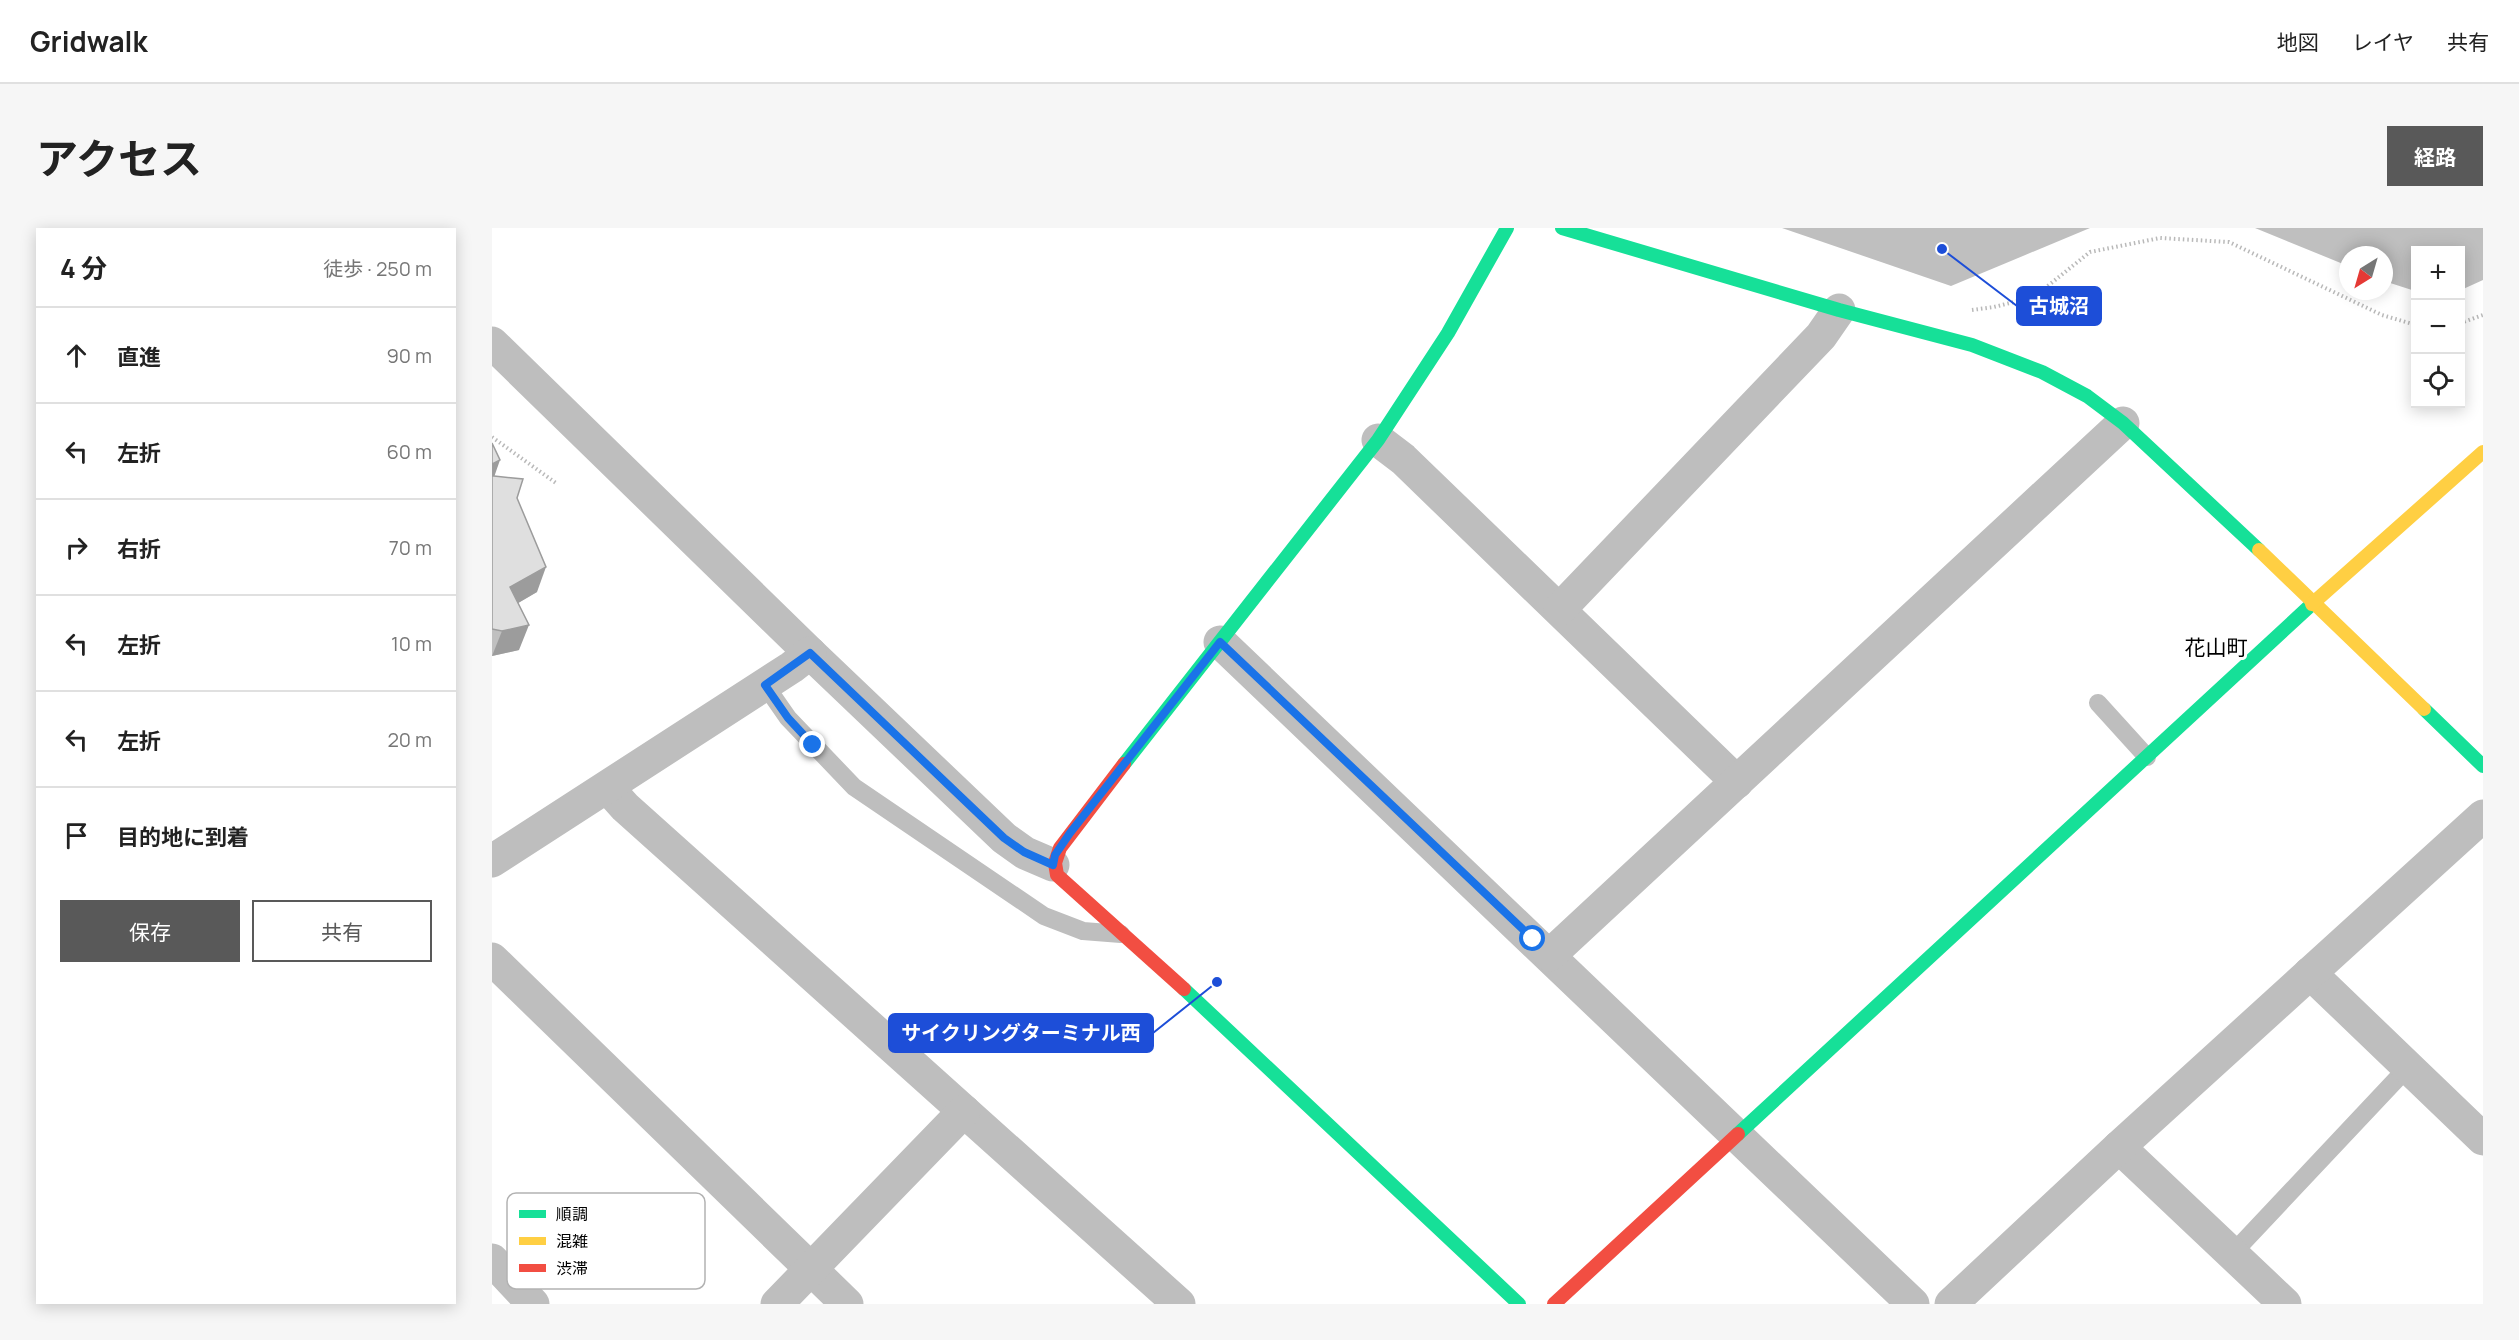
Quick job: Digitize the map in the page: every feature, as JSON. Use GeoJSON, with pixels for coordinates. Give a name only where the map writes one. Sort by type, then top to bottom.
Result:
{"type":"FeatureCollection","features":[{"type":"Feature","properties":{"kind":"street"},"geometry":{"type":"LineString","coordinates":[[1507,228],[1448,333],[1378,440],[1070,833],[1055,855],[1053,865],[1057,875],[1125,935],[1519,1304]]}},
{"type":"Feature","properties":{"kind":"street"},"geometry":{"type":"LineString","coordinates":[[1562,228],[1839,310],[1972,345],[2042,372],[2087,396],[2123,423],[2314,602],[2483,766]]}},
{"type":"Feature","properties":{"kind":"street"},"geometry":{"type":"LineString","coordinates":[[1560,609],[1821,336],[1839,310]]}},
{"type":"Feature","properties":{"kind":"street"},"geometry":{"type":"LineString","coordinates":[[492,342],[810,653],[1004,838],[1024,852],[1053,865]]}},
{"type":"Feature","properties":{"kind":"street"},"geometry":{"type":"LineString","coordinates":[[1550,955],[2123,423]]}},
{"type":"Feature","properties":{"kind":"street"},"geometry":{"type":"LineString","coordinates":[[1378,440],[1403,459],[1737,782]]}},
{"type":"Feature","properties":{"kind":"street"},"geometry":{"type":"LineString","coordinates":[[1554,1304],[2314,602],[2483,452]]}},
{"type":"Feature","properties":{"kind":"street"},"geometry":{"type":"LineString","coordinates":[[1220,642],[1913,1304]]}},
{"type":"Feature","properties":{"kind":"street"},"geometry":{"type":"LineString","coordinates":[[492,861],[608,788],[810,653]]}},
{"type":"Feature","properties":{"kind":"street"},"geometry":{"type":"LineString","coordinates":[[608,788],[625,807],[1179,1304]]}},
{"type":"Feature","properties":{"kind":"street"},"geometry":{"type":"LineString","coordinates":[[1951,1304],[2119,1147],[2483,816]]}},
{"type":"Feature","properties":{"kind":"street"},"geometry":{"type":"LineString","coordinates":[[492,958],[847,1304]]}},
{"type":"Feature","properties":{"kind":"street"},"geometry":{"type":"LineString","coordinates":[[2310,974],[2483,1138]]}},
{"type":"Feature","properties":{"kind":"street"},"geometry":{"type":"LineString","coordinates":[[777,1304],[964,1111]]}},
{"type":"Feature","properties":{"kind":"street"},"geometry":{"type":"LineString","coordinates":[[2119,1147],[2285,1304]]}},
{"type":"Feature","properties":{"kind":"street"},"geometry":{"type":"LineString","coordinates":[[492,1260],[507,1276]]}},
{"type":"Feature","properties":{"kind":"street"},"geometry":{"type":"LineString","coordinates":[[519,1289],[533,1304]]}},
{"type":"Feature","properties":{"kind":"lane"},"geometry":{"type":"LineString","coordinates":[[765,685],[788,718],[838,771],[864,793],[1044,916],[1083,931],[1125,935]]}},
{"type":"Feature","properties":{"kind":"lane"},"geometry":{"type":"LineString","coordinates":[[2098,703],[2147,757]]}},
{"type":"Feature","properties":{"kind":"lane"},"geometry":{"type":"LineString","coordinates":[[2232,1254],[2408,1067]]}},
{"type":"Feature","properties":{"kind":"path"},"geometry":{"type":"LineString","coordinates":[[1967,310],[1994,307],[2034,297],[2090,252],[2160,238],[2229,242],[2382,315],[2411,324]]}},
{"type":"Feature","properties":{"kind":"path"},"geometry":{"type":"LineString","coordinates":[[2465,321],[2483,315]]}},
{"type":"Feature","properties":{"kind":"path"},"geometry":{"type":"LineString","coordinates":[[492,437],[556,483]]}},
{"type":"Feature","properties":{"kind":"shaded area"},"geometry":{"type":"Polygon","coordinates":[[[1782,228],[2090,228],[1951,286],[1782,228]]]}},
{"type":"Feature","properties":{"kind":"shaded area"},"geometry":{"type":"Polygon","coordinates":[[[2255,228],[2483,228],[2483,280],[2465,288],[2465,246],[2411,246],[2411,290],[2393,284],[2393,246],[2339,246],[2339,262],[2255,228]]]}},
{"type":"Feature","properties":{"kind":"building"},"geometry":{"type":"Polygon","coordinates":[[[492,443],[500,460],[492,464],[492,443]]]}},
{"type":"Feature","properties":{"kind":"building"},"geometry":{"type":"Polygon","coordinates":[[[492,476],[523,479],[517,498],[546,567],[510,587],[529,625],[502,631],[492,629],[492,476]]]}},
{"type":"Feature","properties":{"kind":"traffic: fast"},"geometry":{"type":"LineString","coordinates":[[1124,764],[1378,440],[1448,333],[1507,228]]}},
{"type":"Feature","properties":{"kind":"traffic: fast"},"geometry":{"type":"LineString","coordinates":[[1562,228],[1839,310],[1972,345],[2042,372],[2087,396],[2123,423],[2259,550]]}},
{"type":"Feature","properties":{"kind":"traffic: fast"},"geometry":{"type":"LineString","coordinates":[[1738,1134],[2312,604]]}},
{"type":"Feature","properties":{"kind":"traffic: fast"},"geometry":{"type":"LineString","coordinates":[[2424,709],[2483,766]]}},
{"type":"Feature","properties":{"kind":"traffic: fast"},"geometry":{"type":"LineString","coordinates":[[1184,989],[1519,1304]]}},
{"type":"Feature","properties":{"kind":"traffic: slow"},"geometry":{"type":"LineString","coordinates":[[2312,604],[2483,452]]}},
{"type":"Feature","properties":{"kind":"traffic: slow"},"geometry":{"type":"LineString","coordinates":[[2259,550],[2424,709]]}},
{"type":"Feature","properties":{"kind":"traffic: jam"},"geometry":{"type":"LineString","coordinates":[[1124,764],[1060,848],[1055,863],[1057,875],[1184,989]]}},
{"type":"Feature","properties":{"kind":"traffic: jam"},"geometry":{"type":"LineString","coordinates":[[1554,1304],[1738,1134]]}},
{"type":"Feature","properties":{"kind":"place","name":"古城沼"},"geometry":{"type":"Point","coordinates":[1942,249]}},
{"type":"Feature","properties":{"kind":"place","name":"サイクリングターミナル西"},"geometry":{"type":"Point","coordinates":[1217,982]}},
{"type":"Feature","properties":{"kind":"district","name":"花山町"},"geometry":{"type":"Point","coordinates":[2216,648]}},
{"type":"Feature","properties":{"kind":"route"},"geometry":{"type":"LineString","coordinates":[[813,745],[788,718],[765,685],[810,653],[1004,838],[1024,852],[1053,865],[1055,855],[1070,833],[1220,642],[1533,939]]}}]}
